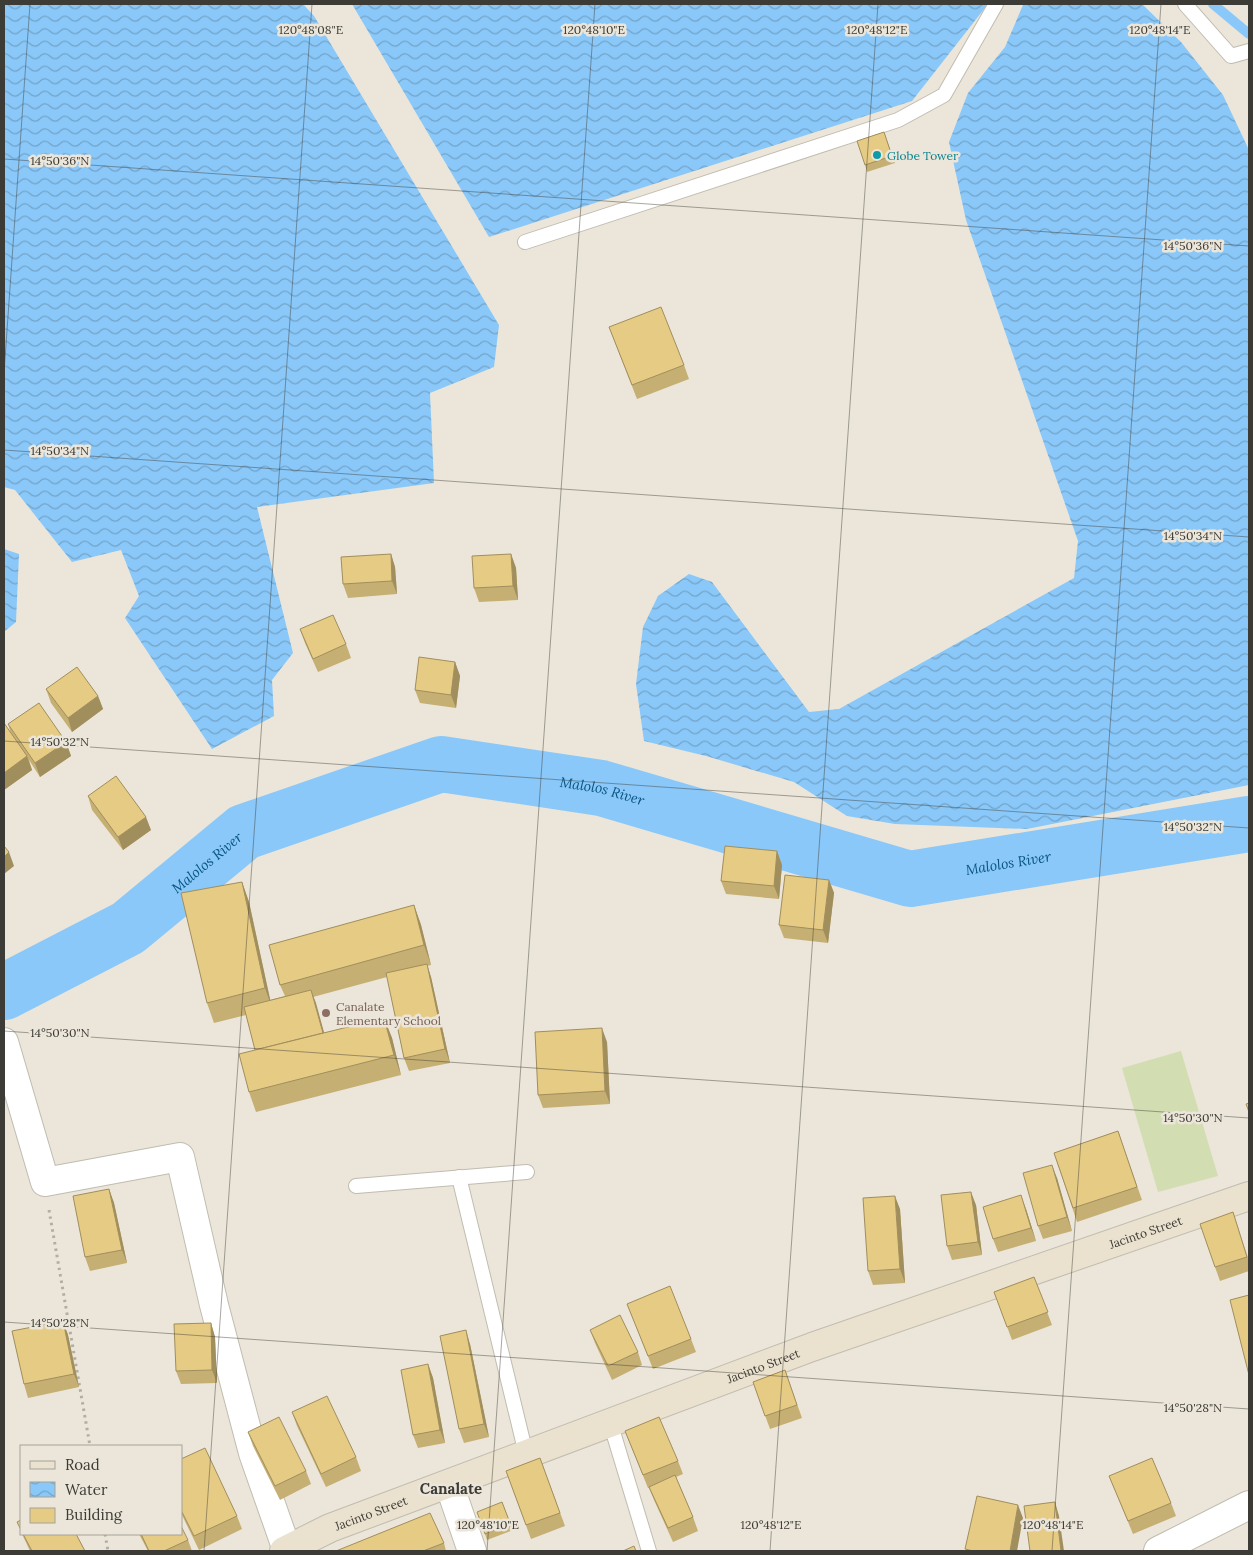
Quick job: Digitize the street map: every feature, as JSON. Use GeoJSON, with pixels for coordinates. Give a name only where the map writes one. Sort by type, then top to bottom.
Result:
{"type":"FeatureCollection","features":[{"type":"Feature","properties":{"kind":"main road","name":"Jacinto Street"},"geometry":{"type":"LineString","coordinates":[[285,1551],[330,1528],[812,1346],[1249,1198]]}},
{"type":"Feature","properties":{"kind":"street"},"geometry":{"type":"LineString","coordinates":[[4,1042],[45,1182],[180,1158],[214,1305],[253,1453],[285,1551]]}},
{"type":"Feature","properties":{"kind":"street"},"geometry":{"type":"LineString","coordinates":[[449,1484],[472,1551]]}},
{"type":"Feature","properties":{"kind":"street"},"geometry":{"type":"LineString","coordinates":[[1158,1551],[1249,1505]]}},
{"type":"Feature","properties":{"kind":"lane"},"geometry":{"type":"LineString","coordinates":[[525,242],[898,120],[944,95],[996,4]]}},
{"type":"Feature","properties":{"kind":"lane"},"geometry":{"type":"LineString","coordinates":[[1185,4],[1231,56],[1249,51]]}},
{"type":"Feature","properties":{"kind":"lane"},"geometry":{"type":"LineString","coordinates":[[356,1186],[527,1172]]}},
{"type":"Feature","properties":{"kind":"lane"},"geometry":{"type":"LineString","coordinates":[[459,1178],[526,1454]]}},
{"type":"Feature","properties":{"kind":"lane"},"geometry":{"type":"LineString","coordinates":[[610,1422],[648,1551]]}},
{"type":"Feature","properties":{"kind":"path"},"geometry":{"type":"LineString","coordinates":[[45,1182],[90,1445]]}},
{"type":"Feature","properties":{"kind":"path"},"geometry":{"type":"LineString","coordinates":[[105,1535],[108,1551]]}},
{"type":"Feature","properties":{"kind":"green space"},"geometry":{"type":"Polygon","coordinates":[[[1181,1051],[1218,1176],[1158,1192],[1122,1068],[1181,1051]]]}},
{"type":"Feature","properties":{"kind":"water"},"geometry":{"type":"Polygon","coordinates":[[[4,4],[303,4],[314,16],[499,325],[494,367],[430,393],[434,483],[257,507],[293,653],[272,680],[274,716],[212,749],[125,618],[139,596],[121,550],[72,562],[15,490],[4,487],[4,4]]]}},
{"type":"Feature","properties":{"kind":"water"},"geometry":{"type":"Polygon","coordinates":[[[352,4],[988,4],[912,101],[489,237],[352,4]]]}},
{"type":"Feature","properties":{"kind":"water"},"geometry":{"type":"Polygon","coordinates":[[[1024,4],[1142,4],[1181,42],[1223,95],[1249,150],[1249,785],[1027,829],[895,824],[847,816],[794,782],[706,756],[644,741],[636,684],[643,627],[658,596],[689,574],[712,582],[809,712],[839,709],[1074,578],[1078,541],[966,220],[949,142],[968,93],[1005,47],[1024,4]]]}},
{"type":"Feature","properties":{"kind":"water"},"geometry":{"type":"Polygon","coordinates":[[[4,549],[19,554],[16,622],[4,632],[4,549]]]}},
{"type":"Feature","properties":{"kind":"building","name":"Globe Tower"},"geometry":{"type":"Polygon","coordinates":[[[884,132],[892,156],[865,165],[857,141],[884,132]]]}},
{"type":"Feature","properties":{"kind":"building"},"geometry":{"type":"Polygon","coordinates":[[[661,307],[684,365],[632,385],[609,327],[661,307]]]}},
{"type":"Feature","properties":{"kind":"building"},"geometry":{"type":"Polygon","coordinates":[[[391,554],[392,581],[343,584],[341,557],[391,554]]]}},
{"type":"Feature","properties":{"kind":"building"},"geometry":{"type":"Polygon","coordinates":[[[511,554],[513,586],[474,588],[472,556],[511,554]]]}},
{"type":"Feature","properties":{"kind":"building"},"geometry":{"type":"Polygon","coordinates":[[[333,615],[346,644],[313,659],[300,629],[333,615]]]}},
{"type":"Feature","properties":{"kind":"building"},"geometry":{"type":"Polygon","coordinates":[[[419,657],[455,662],[451,695],[415,690],[419,657]]]}},
{"type":"Feature","properties":{"kind":"building"},"geometry":{"type":"Polygon","coordinates":[[[77,667],[98,696],[68,718],[46,689],[77,667]]]}},
{"type":"Feature","properties":{"kind":"building"},"geometry":{"type":"Polygon","coordinates":[[[39,703],[66,742],[35,763],[8,724],[39,703]]]}},
{"type":"Feature","properties":{"kind":"building"},"geometry":{"type":"Polygon","coordinates":[[[4,723],[27,756],[4,773],[4,723]]]}},
{"type":"Feature","properties":{"kind":"building"},"geometry":{"type":"Polygon","coordinates":[[[116,776],[146,817],[118,837],[88,796],[116,776]]]}},
{"type":"Feature","properties":{"kind":"building"},"geometry":{"type":"Polygon","coordinates":[[[4,846],[9,852],[4,857],[4,846]]]}},
{"type":"Feature","properties":{"kind":"building"},"geometry":{"type":"Polygon","coordinates":[[[725,846],[777,851],[774,886],[721,881],[725,846]]]}},
{"type":"Feature","properties":{"kind":"building"},"geometry":{"type":"Polygon","coordinates":[[[785,875],[829,880],[823,930],[779,925],[785,875]]]}},
{"type":"Feature","properties":{"kind":"building"},"geometry":{"type":"Polygon","coordinates":[[[242,882],[265,988],[207,1003],[181,893],[242,882]]]}},
{"type":"Feature","properties":{"kind":"building"},"geometry":{"type":"Polygon","coordinates":[[[414,905],[424,945],[280,985],[269,945],[414,905]]]}},
{"type":"Feature","properties":{"kind":"building"},"geometry":{"type":"Polygon","coordinates":[[[427,964],[445,1049],[404,1058],[386,973],[427,964]]]}},
{"type":"Feature","properties":{"kind":"building"},"geometry":{"type":"Polygon","coordinates":[[[311,990],[323,1033],[255,1050],[244,1007],[311,990]]]}},
{"type":"Feature","properties":{"kind":"building"},"geometry":{"type":"Polygon","coordinates":[[[384,1018],[394,1055],[249,1092],[239,1054],[384,1018]]]}},
{"type":"Feature","properties":{"kind":"building"},"geometry":{"type":"Polygon","coordinates":[[[602,1028],[605,1091],[538,1095],[535,1032],[602,1028]]]}},
{"type":"Feature","properties":{"kind":"building"},"geometry":{"type":"Polygon","coordinates":[[[1118,1131],[1137,1187],[1073,1208],[1054,1153],[1118,1131]]]}},
{"type":"Feature","properties":{"kind":"building"},"geometry":{"type":"Polygon","coordinates":[[[1052,1165],[1067,1217],[1038,1226],[1023,1173],[1052,1165]]]}},
{"type":"Feature","properties":{"kind":"building"},"geometry":{"type":"Polygon","coordinates":[[[109,1189],[122,1250],[85,1257],[73,1196],[109,1189]]]}},
{"type":"Feature","properties":{"kind":"building"},"geometry":{"type":"Polygon","coordinates":[[[971,1192],[978,1242],[947,1246],[941,1195],[971,1192]]]}},
{"type":"Feature","properties":{"kind":"building"},"geometry":{"type":"Polygon","coordinates":[[[1021,1195],[1031,1228],[993,1239],[983,1207],[1021,1195]]]}},
{"type":"Feature","properties":{"kind":"building"},"geometry":{"type":"Polygon","coordinates":[[[895,1196],[900,1269],[868,1271],[863,1198],[895,1196]]]}},
{"type":"Feature","properties":{"kind":"building"},"geometry":{"type":"Polygon","coordinates":[[[1233,1212],[1247,1257],[1215,1267],[1200,1224],[1233,1212]]]}},
{"type":"Feature","properties":{"kind":"building"},"geometry":{"type":"Polygon","coordinates":[[[1034,1277],[1048,1312],[1007,1327],[994,1292],[1034,1277]]]}},
{"type":"Feature","properties":{"kind":"building"},"geometry":{"type":"Polygon","coordinates":[[[670,1286],[691,1339],[648,1356],[627,1304],[670,1286]]]}},
{"type":"Feature","properties":{"kind":"building"},"geometry":{"type":"Polygon","coordinates":[[[1249,1295],[1249,1375],[1230,1300],[1249,1295]]]}},
{"type":"Feature","properties":{"kind":"building"},"geometry":{"type":"Polygon","coordinates":[[[620,1315],[638,1352],[608,1366],[590,1330],[620,1315]]]}},
{"type":"Feature","properties":{"kind":"building"},"geometry":{"type":"Polygon","coordinates":[[[63,1321],[74,1374],[24,1384],[12,1331],[63,1321]]]}},
{"type":"Feature","properties":{"kind":"building"},"geometry":{"type":"Polygon","coordinates":[[[211,1323],[212,1370],[176,1371],[174,1324],[211,1323]]]}},
{"type":"Feature","properties":{"kind":"building"},"geometry":{"type":"Polygon","coordinates":[[[466,1330],[484,1424],[459,1429],[440,1336],[466,1330]]]}},
{"type":"Feature","properties":{"kind":"building"},"geometry":{"type":"Polygon","coordinates":[[[428,1364],[440,1430],[413,1435],[401,1370],[428,1364]]]}},
{"type":"Feature","properties":{"kind":"building"},"geometry":{"type":"Polygon","coordinates":[[[785,1370],[797,1405],[765,1416],[753,1382],[785,1370]]]}},
{"type":"Feature","properties":{"kind":"building"},"geometry":{"type":"Polygon","coordinates":[[[327,1396],[356,1457],[321,1474],[292,1412],[327,1396]]]}},
{"type":"Feature","properties":{"kind":"building"},"geometry":{"type":"Polygon","coordinates":[[[279,1417],[306,1471],[275,1486],[248,1432],[279,1417]]]}},
{"type":"Feature","properties":{"kind":"building"},"geometry":{"type":"Polygon","coordinates":[[[659,1417],[678,1461],[643,1475],[625,1431],[659,1417]]]}},
{"type":"Feature","properties":{"kind":"building"},"geometry":{"type":"Polygon","coordinates":[[[205,1448],[237,1516],[194,1536],[182,1512],[182,1459],[205,1448]]]}},
{"type":"Feature","properties":{"kind":"building"},"geometry":{"type":"Polygon","coordinates":[[[540,1458],[560,1513],[526,1525],[506,1471],[540,1458]]]}},
{"type":"Feature","properties":{"kind":"building"},"geometry":{"type":"Polygon","coordinates":[[[1152,1458],[1171,1503],[1128,1521],[1109,1476],[1152,1458]]]}},
{"type":"Feature","properties":{"kind":"building"},"geometry":{"type":"Polygon","coordinates":[[[675,1475],[693,1517],[668,1528],[649,1487],[675,1475]]]}},
{"type":"Feature","properties":{"kind":"building"},"geometry":{"type":"Polygon","coordinates":[[[977,1496],[1018,1505],[1010,1551],[973,1551],[965,1549],[977,1496]]]}},
{"type":"Feature","properties":{"kind":"building"},"geometry":{"type":"Polygon","coordinates":[[[502,1502],[510,1523],[485,1534],[477,1512],[502,1502]]]}},
{"type":"Feature","properties":{"kind":"building"},"geometry":{"type":"Polygon","coordinates":[[[1055,1502],[1061,1551],[1030,1551],[1024,1506],[1055,1502]]]}},
{"type":"Feature","properties":{"kind":"building"},"geometry":{"type":"Polygon","coordinates":[[[430,1513],[444,1543],[423,1551],[336,1551],[430,1513]]]}},
{"type":"Feature","properties":{"kind":"building"},"geometry":{"type":"Polygon","coordinates":[[[182,1528],[188,1540],[164,1551],[149,1551],[141,1535],[182,1535],[182,1528]]]}},
{"type":"Feature","properties":{"kind":"building"},"geometry":{"type":"Polygon","coordinates":[[[24,1535],[77,1535],[85,1551],[32,1551],[24,1535]]]}},
{"type":"Feature","properties":{"kind":"building"},"geometry":{"type":"Polygon","coordinates":[[[634,1546],[636,1551],[623,1551],[634,1546]]]}},
{"type":"Feature","properties":{"kind":"waterway"},"geometry":{"type":"LineString","coordinates":[[1213,4],[1249,34]]}},
{"type":"Feature","properties":{"kind":"waterway","name":"Malolos River"},"geometry":{"type":"LineString","coordinates":[[4,992],[128,928],[244,832],[441,764],[601,788],[910,879],[1249,824]]}},
{"type":"Feature","properties":{"kind":"place","name":"Globe Tower"},"geometry":{"type":"Point","coordinates":[877,155]}},
{"type":"Feature","properties":{"kind":"place","name":"Canalate Elementary School"},"geometry":{"type":"Point","coordinates":[326,1013]}},
{"type":"Feature","properties":{"kind":"district","name":"Canalate"},"geometry":{"type":"Point","coordinates":[451,1488]}}]}
